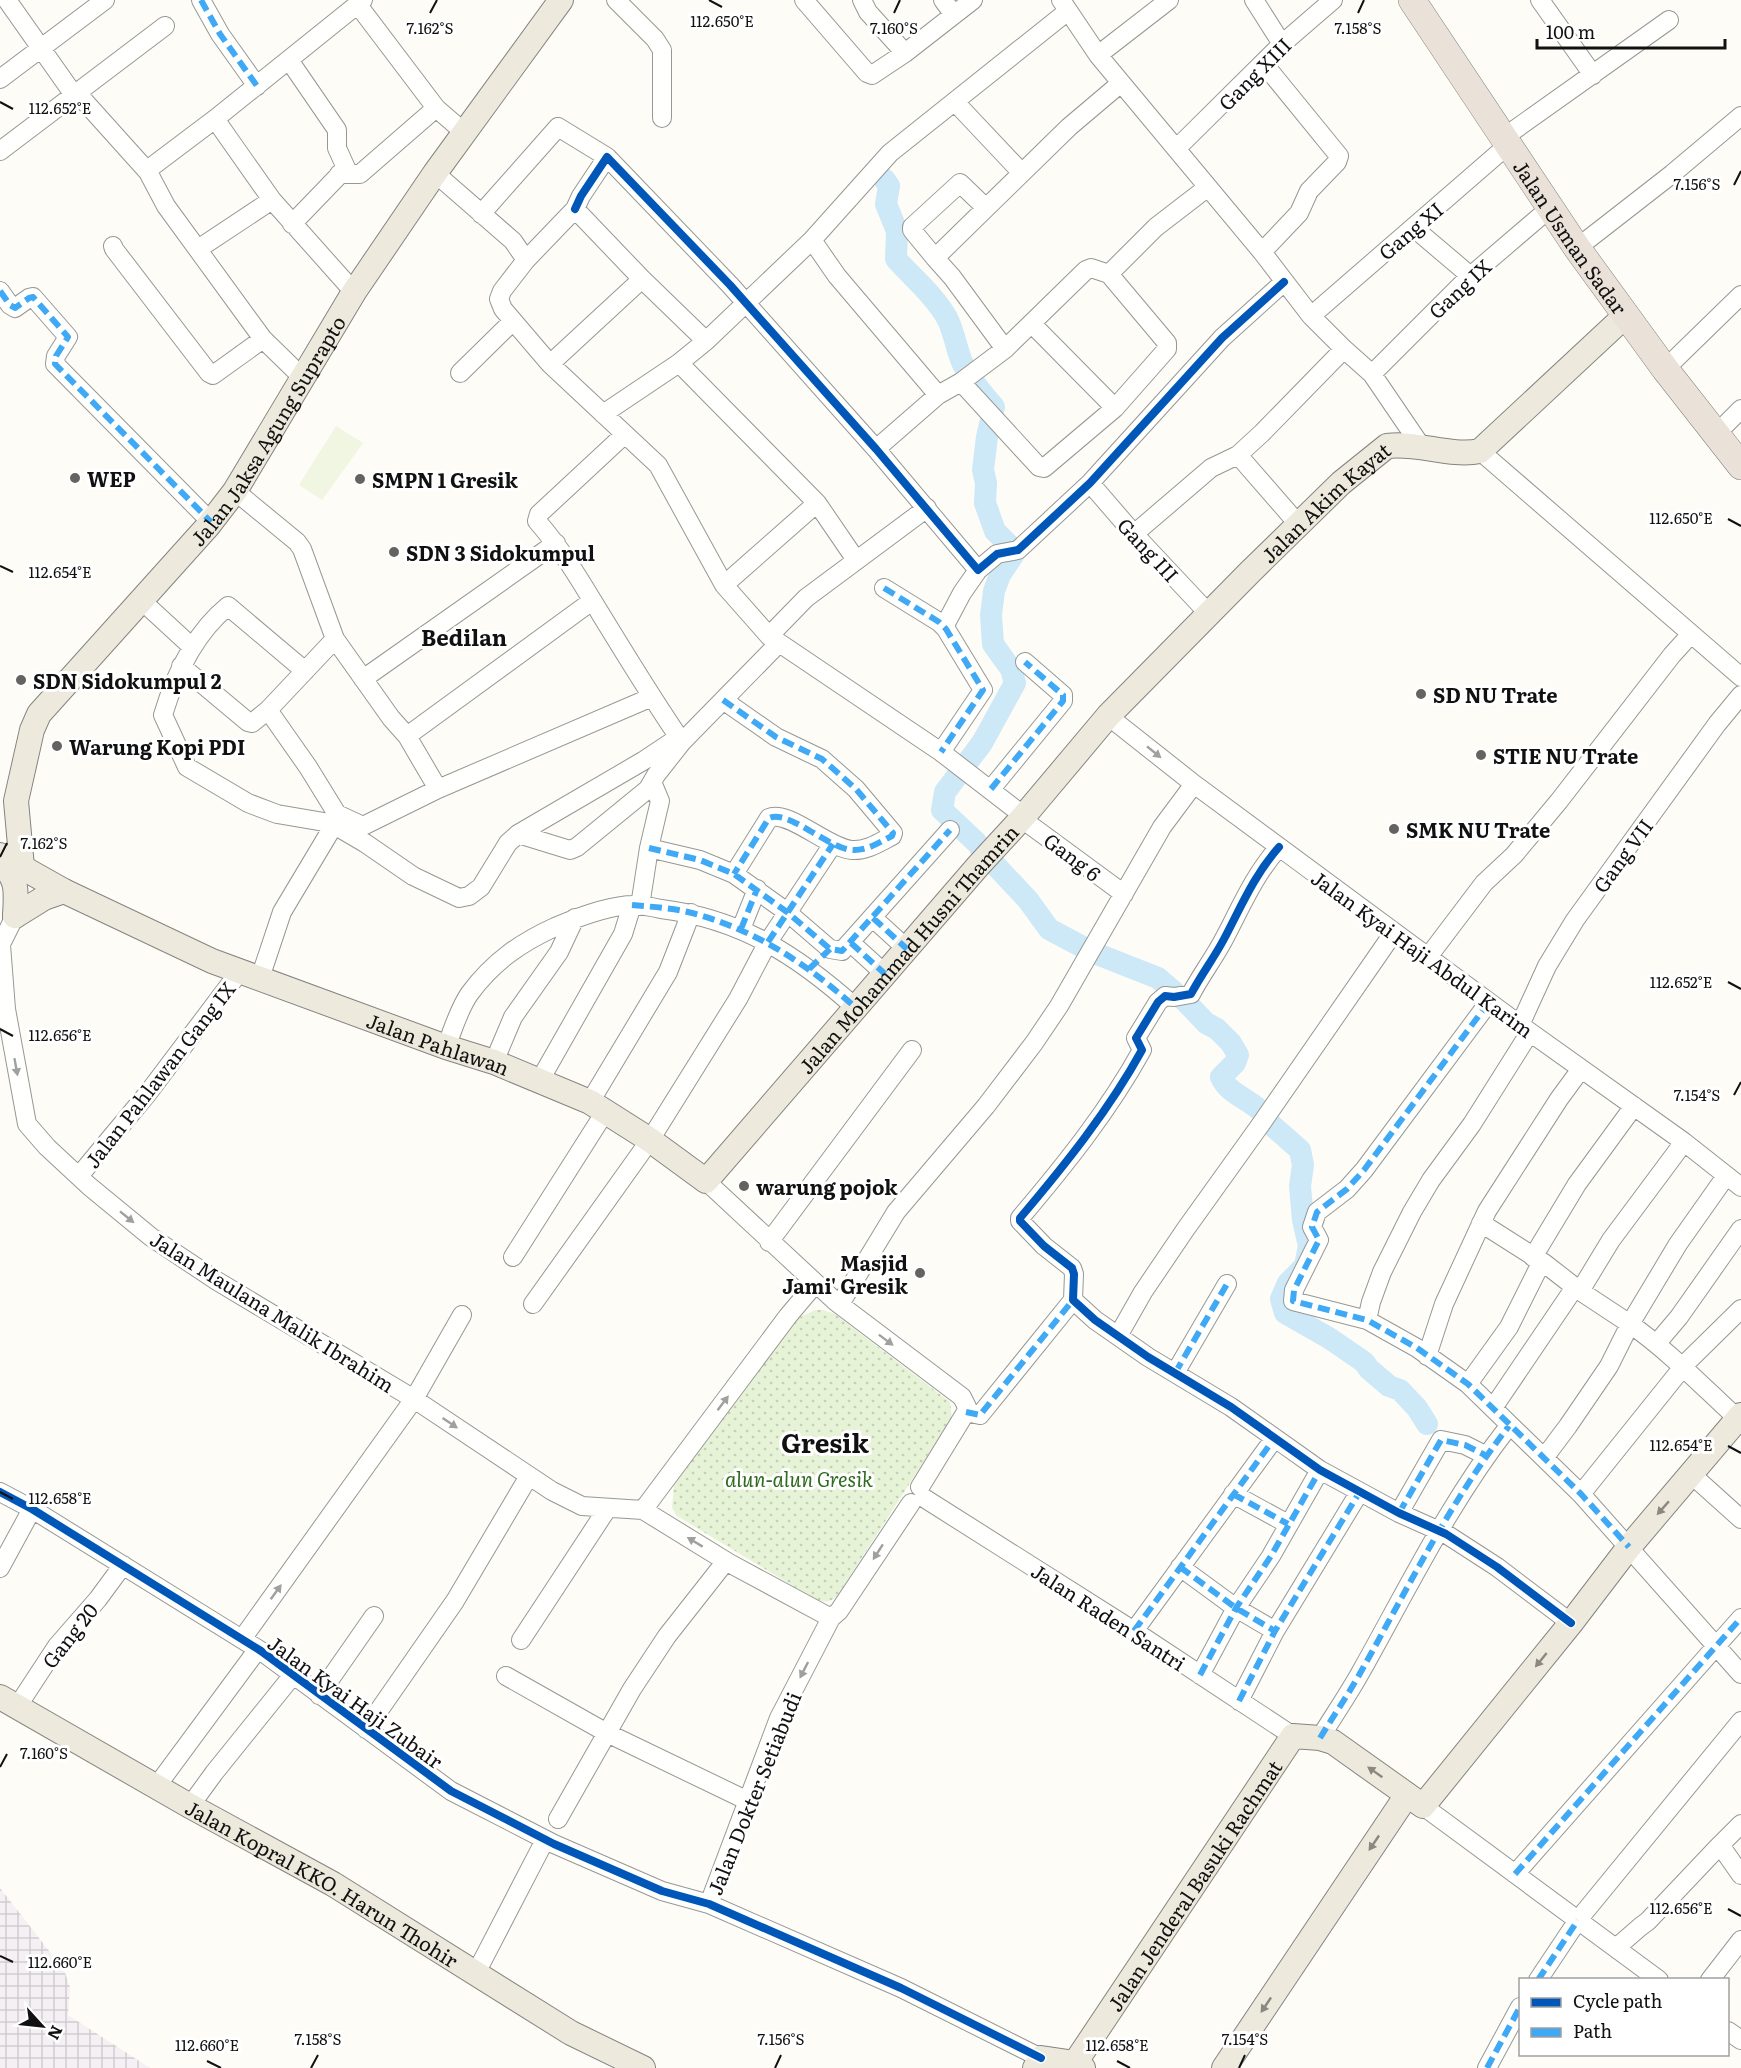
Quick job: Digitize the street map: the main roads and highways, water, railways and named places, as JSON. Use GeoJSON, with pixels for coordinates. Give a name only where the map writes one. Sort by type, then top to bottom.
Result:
{"type":"FeatureCollection","features":[{"type":"Feature","properties":{"kind":"highway","name":"Jalan Usman Sadar"},"geometry":{"type":"LineString","coordinates":[[1412,0],[1625,316],[1741,466]]}},
{"type":"Feature","properties":{"kind":"main road","name":"Jalan Jaksa Agung Suprapto"},"geometry":{"type":"LineString","coordinates":[[11,864],[8,810],[39,714],[142,601],[235,491],[354,292],[435,173],[561,0]]}},
{"type":"Feature","properties":{"kind":"main road","name":"Jalan Akim Kayat"},"geometry":{"type":"LineString","coordinates":[[1108,716],[1341,483],[1384,447],[1391,445],[1421,446],[1468,454],[1480,451],[1625,316]]}},
{"type":"Feature","properties":{"kind":"main road","name":"Jalan Mohammad Husni Thamrin"},"geometry":{"type":"LineString","coordinates":[[706,1181],[1108,716]]}},
{"type":"Feature","properties":{"kind":"main road"},"geometry":{"type":"LineString","coordinates":[[8,810],[48,873],[64,891],[44,898],[15,916],[16,886],[11,873],[11,864]]}},
{"type":"Feature","properties":{"kind":"main road","name":"Jalan Pahlawan"},"geometry":{"type":"LineString","coordinates":[[0,855],[11,864],[64,891],[212,961],[540,1080],[598,1107],[650,1140],[706,1181]]}},
{"type":"Feature","properties":{"kind":"main road"},"geometry":{"type":"LineString","coordinates":[[1224,2068],[1415,1800],[1571,1623],[1629,1547],[1739,1417]]}},
{"type":"Feature","properties":{"kind":"main road","name":"Jalan Kopral KKO. Harun Thohir"},"geometry":{"type":"LineString","coordinates":[[9,1702],[190,1806],[333,1884],[571,2033],[643,2068]]}},
{"type":"Feature","properties":{"kind":"main road","name":"Jalan Jenderal Basuki Rachmat"},"geometry":{"type":"LineString","coordinates":[[1079,2066],[1293,1736],[1320,1738],[1333,1742],[1415,1800]]}},
{"type":"Feature","properties":{"kind":"main road"},"geometry":{"type":"LineString","coordinates":[[1030,2061],[1079,2066]]}},
{"type":"Feature","properties":{"kind":"waterway"},"geometry":{"type":"LineString","coordinates":[[884,179],[889,186],[886,204],[897,231],[896,259],[930,294],[942,310],[965,368],[994,407],[983,470],[986,483],[985,503],[995,531],[1013,549],[1014,554],[1000,575],[994,591],[991,615],[993,644],[1011,669],[1015,683],[982,743],[945,792],[942,810],[977,843],[1028,900],[1049,929],[1092,952],[1158,978],[1231,1043],[1238,1055],[1235,1063],[1221,1077],[1224,1082],[1235,1093],[1261,1111],[1267,1121],[1300,1150],[1303,1165],[1300,1186],[1303,1220],[1309,1246],[1305,1266],[1288,1283],[1281,1299],[1285,1313],[1329,1338],[1364,1362],[1389,1386],[1400,1390],[1417,1408],[1427,1424]]}},
{"type":"Feature","properties":{"kind":"place","name":"WEP"},"geometry":{"type":"Point","coordinates":[75,478]}},
{"type":"Feature","properties":{"kind":"place","name":"SMPN 1 Gresik"},"geometry":{"type":"Point","coordinates":[360,479]}},
{"type":"Feature","properties":{"kind":"place","name":"SDN 3 Sidokumpul"},"geometry":{"type":"Point","coordinates":[394,552]}},
{"type":"Feature","properties":{"kind":"place","name":"SDN Sidokumpul 2"},"geometry":{"type":"Point","coordinates":[21,680]}},
{"type":"Feature","properties":{"kind":"place","name":"SD NU Trate"},"geometry":{"type":"Point","coordinates":[1421,694]}},
{"type":"Feature","properties":{"kind":"place","name":"Warung Kopi PDI"},"geometry":{"type":"Point","coordinates":[57,746]}},
{"type":"Feature","properties":{"kind":"place","name":"STIE NU Trate"},"geometry":{"type":"Point","coordinates":[1481,755]}},
{"type":"Feature","properties":{"kind":"place","name":"SMK NU Trate"},"geometry":{"type":"Point","coordinates":[1394,829]}},
{"type":"Feature","properties":{"kind":"place","name":"warung pojok"},"geometry":{"type":"Point","coordinates":[744,1186]}},
{"type":"Feature","properties":{"kind":"place","name":"Masjid Jami' Gresik"},"geometry":{"type":"Point","coordinates":[920,1273]}},
{"type":"Feature","properties":{"kind":"district","name":"Bedilan"},"geometry":{"type":"Point","coordinates":[464,636]}},
{"type":"Feature","properties":{"kind":"district","name":"Gresik"},"geometry":{"type":"Point","coordinates":[825,1441]}},
{"type":"Feature","properties":{"kind":"park label","name":"alun-alun Gresik"},"geometry":{"type":"Point","coordinates":[799,1478]}}]}
